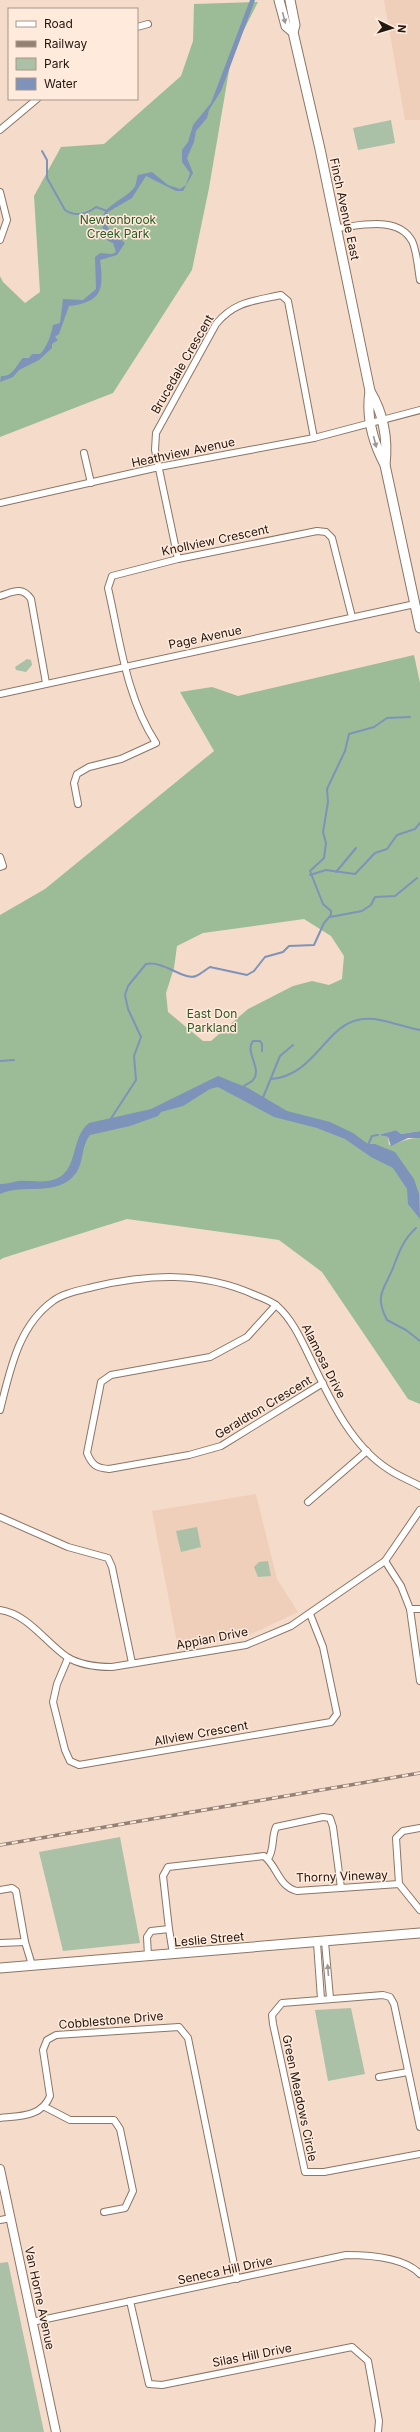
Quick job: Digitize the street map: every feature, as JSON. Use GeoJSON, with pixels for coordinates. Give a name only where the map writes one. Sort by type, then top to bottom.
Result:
{"type":"FeatureCollection","features":[{"type":"Feature","properties":{"kind":"main road","name":"Finch Avenue East"},"geometry":{"type":"LineString","coordinates":[[279,0],[286,26],[293,32]]}},
{"type":"Feature","properties":{"kind":"main road","name":"Finch Avenue East"},"geometry":{"type":"LineString","coordinates":[[290,0],[295,25],[293,32],[337,228],[370,391],[368,407],[376,448],[385,465],[420,628]]}},
{"type":"Feature","properties":{"kind":"main road","name":"Finch Avenue East"},"geometry":{"type":"LineString","coordinates":[[370,391],[378,404],[382,420],[387,447],[385,465]]}},
{"type":"Feature","properties":{"kind":"main road","name":"Leslie Street"},"geometry":{"type":"LineString","coordinates":[[0,1968],[420,1933]]}},
{"type":"Feature","properties":{"kind":"street"},"geometry":{"type":"LineString","coordinates":[[138,27],[148,24]]}},
{"type":"Feature","properties":{"kind":"street"},"geometry":{"type":"LineString","coordinates":[[0,130],[37,100]]}},
{"type":"Feature","properties":{"kind":"street"},"geometry":{"type":"LineString","coordinates":[[0,192],[7,220],[0,240]]}},
{"type":"Feature","properties":{"kind":"street"},"geometry":{"type":"LineString","coordinates":[[337,228],[383,224],[393,225],[400,229],[412,241],[420,280]]}},
{"type":"Feature","properties":{"kind":"street","name":"Brucedale Crescent"},"geometry":{"type":"LineString","coordinates":[[178,559],[156,450],[156,433],[216,324],[226,312],[238,305],[281,295],[288,302],[314,438]]}},
{"type":"Feature","properties":{"kind":"street","name":"Heathview Avenue"},"geometry":{"type":"LineString","coordinates":[[0,503],[91,484],[159,467],[314,438],[420,410]]}},
{"type":"Feature","properties":{"kind":"street"},"geometry":{"type":"LineString","coordinates":[[84,453],[91,484]]}},
{"type":"Feature","properties":{"kind":"street","name":"Knollview Crescent"},"geometry":{"type":"LineString","coordinates":[[124,666],[108,588],[112,576],[178,559],[317,531],[326,532],[332,538],[352,617]]}},
{"type":"Feature","properties":{"kind":"street"},"geometry":{"type":"LineString","coordinates":[[0,596],[20,590],[25,592],[31,600],[46,683]]}},
{"type":"Feature","properties":{"kind":"street","name":"Page Avenue"},"geometry":{"type":"LineString","coordinates":[[0,694],[415,604]]}},
{"type":"Feature","properties":{"kind":"street"},"geometry":{"type":"LineString","coordinates":[[78,804],[74,783],[77,774],[89,767],[121,759],[156,743],[145,726],[124,666]]}},
{"type":"Feature","properties":{"kind":"street"},"geometry":{"type":"LineString","coordinates":[[0,857],[3,866],[0,867]]}},
{"type":"Feature","properties":{"kind":"street","name":"Alamosa Drive"},"geometry":{"type":"LineString","coordinates":[[0,1410],[14,1354],[32,1323],[53,1300],[82,1289],[119,1281],[162,1276],[200,1278],[240,1288],[276,1305],[296,1330],[339,1414],[366,1451],[387,1469],[420,1486]]}},
{"type":"Feature","properties":{"kind":"street","name":"Geraldton Crescent"},"geometry":{"type":"LineString","coordinates":[[276,1305],[246,1338],[210,1357],[111,1375],[101,1382],[87,1453],[91,1463],[99,1468],[109,1469],[189,1455],[221,1446],[323,1383]]}},
{"type":"Feature","properties":{"kind":"street"},"geometry":{"type":"LineString","coordinates":[[308,1502],[366,1451]]}},
{"type":"Feature","properties":{"kind":"street","name":"Appian Drive"},"geometry":{"type":"LineString","coordinates":[[0,1610],[24,1620],[68,1658],[92,1666],[112,1667],[246,1645],[291,1626],[385,1561],[420,1510]]}},
{"type":"Feature","properties":{"kind":"street"},"geometry":{"type":"LineString","coordinates":[[0,1517],[68,1547],[108,1558],[112,1567],[132,1663]]}},
{"type":"Feature","properties":{"kind":"street"},"geometry":{"type":"LineString","coordinates":[[385,1561],[401,1586],[410,1609],[420,1681]]}},
{"type":"Feature","properties":{"kind":"street"},"geometry":{"type":"LineString","coordinates":[[410,1609],[420,1609]]}},
{"type":"Feature","properties":{"kind":"street","name":"Allview Crescent"},"geometry":{"type":"LineString","coordinates":[[68,1658],[57,1684],[53,1702],[65,1750],[70,1761],[79,1765],[331,1722],[337,1714],[322,1647],[310,1614]]}},
{"type":"Feature","properties":{"kind":"street"},"geometry":{"type":"LineString","coordinates":[[173,1954],[163,1876],[168,1867],[264,1856],[268,1859],[273,1851],[273,1832],[276,1827],[323,1817],[330,1818],[333,1828],[341,1888]]}},
{"type":"Feature","properties":{"kind":"street"},"geometry":{"type":"LineString","coordinates":[[400,1884],[396,1838],[403,1831],[420,1828]]}},
{"type":"Feature","properties":{"kind":"street","name":"Thorny Vineway"},"geometry":{"type":"LineString","coordinates":[[268,1859],[277,1876],[289,1888],[297,1891],[400,1884],[420,1909]]}},
{"type":"Feature","properties":{"kind":"street"},"geometry":{"type":"LineString","coordinates":[[0,1890],[12,1888],[16,1891],[25,1942],[32,1965]]}},
{"type":"Feature","properties":{"kind":"street"},"geometry":{"type":"LineString","coordinates":[[148,1956],[147,1938],[151,1931],[169,1930]]}},
{"type":"Feature","properties":{"kind":"street"},"geometry":{"type":"LineString","coordinates":[[0,1943],[25,1942]]}},
{"type":"Feature","properties":{"kind":"street"},"geometry":{"type":"LineString","coordinates":[[321,1942],[330,1998]]}},
{"type":"Feature","properties":{"kind":"street"},"geometry":{"type":"LineString","coordinates":[[321,1942],[321,1999]]}},
{"type":"Feature","properties":{"kind":"street","name":"Green Meadows Circle"},"geometry":{"type":"LineString","coordinates":[[420,2127],[394,2004],[390,1997],[383,1994],[282,2003],[272,2015],[305,2172],[324,2172],[420,2154]]}},
{"type":"Feature","properties":{"kind":"street","name":"Cobblestone Drive"},"geometry":{"type":"LineString","coordinates":[[45,2107],[50,2096],[43,2050],[46,2040],[56,2035],[168,2026],[179,2027],[188,2038],[237,2279]]}},
{"type":"Feature","properties":{"kind":"street"},"geometry":{"type":"LineString","coordinates":[[379,2077],[408,2072]]}},
{"type":"Feature","properties":{"kind":"street"},"geometry":{"type":"LineString","coordinates":[[0,2118],[32,2114],[45,2107],[70,2120],[114,2120],[120,2129],[133,2191],[126,2208],[104,2212]]}},
{"type":"Feature","properties":{"kind":"street","name":"Van Horne Avenue"},"geometry":{"type":"LineString","coordinates":[[0,2169],[56,2432]]}},
{"type":"Feature","properties":{"kind":"street"},"geometry":{"type":"LineString","coordinates":[[0,2220],[11,2218]]}},
{"type":"Feature","properties":{"kind":"street","name":"Seneca Hill Drive"},"geometry":{"type":"LineString","coordinates":[[32,2322],[346,2255],[369,2255],[392,2260],[419,2271]]}},
{"type":"Feature","properties":{"kind":"street","name":"Silas Hill Drive"},"geometry":{"type":"LineString","coordinates":[[130,2301],[148,2384],[162,2385],[352,2347],[368,2361],[379,2421],[378,2432]]}},
{"type":"Feature","properties":{"kind":"shaded area"},"geometry":{"type":"Polygon","coordinates":[[[384,0],[420,0],[420,120],[405,120],[384,0]]]}},
{"type":"Feature","properties":{"kind":"shaded area"},"geometry":{"type":"Polygon","coordinates":[[[256,1494],[277,1579],[298,1612],[249,1635],[178,1648],[152,1511],[256,1494]]]}},
{"type":"Feature","properties":{"kind":"green space","name":"Newtonbrook Creek Park"},"geometry":{"type":"Polygon","coordinates":[[[258,2],[232,53],[209,188],[192,270],[113,393],[0,437],[0,276],[3,282],[25,303],[40,292],[34,196],[61,147],[104,144],[181,76],[193,41],[194,4],[258,2]]]}},
{"type":"Feature","properties":{"kind":"green space"},"geometry":{"type":"Polygon","coordinates":[[[391,120],[395,143],[358,150],[353,128],[391,120]]]}},
{"type":"Feature","properties":{"kind":"green space","name":"East Don Parkland"},"geometry":{"type":"Polygon","coordinates":[[[414,655],[420,683],[420,1131],[401,1134],[396,1130],[378,1135],[388,1137],[389,1145],[408,1139],[420,1138],[420,1404],[408,1399],[322,1272],[279,1240],[127,1219],[0,1260],[0,915],[45,889],[214,751],[180,692],[212,687],[238,696],[414,655]],[[304,919],[203,933],[177,946],[174,968],[166,993],[168,1012],[203,1041],[211,1041],[248,1009],[293,986],[312,981],[329,985],[342,979],[344,956],[331,936],[304,919]]]}},
{"type":"Feature","properties":{"kind":"green space"},"geometry":{"type":"Polygon","coordinates":[[[27,659],[31,660],[32,665],[26,672],[16,670],[15,667],[27,659]]]}},
{"type":"Feature","properties":{"kind":"green space"},"geometry":{"type":"Polygon","coordinates":[[[197,1527],[201,1547],[181,1552],[176,1531],[197,1527]]]}},
{"type":"Feature","properties":{"kind":"green space"},"geometry":{"type":"Polygon","coordinates":[[[268,1561],[271,1576],[258,1577],[254,1567],[259,1562],[268,1561]]]}},
{"type":"Feature","properties":{"kind":"green space"},"geometry":{"type":"Polygon","coordinates":[[[120,1837],[140,1943],[63,1951],[39,1852],[120,1837]]]}},
{"type":"Feature","properties":{"kind":"green space"},"geometry":{"type":"Polygon","coordinates":[[[351,2008],[365,2074],[328,2081],[315,2010],[351,2008]]]}},
{"type":"Feature","properties":{"kind":"green space"},"geometry":{"type":"Polygon","coordinates":[[[8,2262],[44,2432],[0,2432],[0,2263],[8,2262]]]}},
{"type":"Feature","properties":{"kind":"water"},"geometry":{"type":"Polygon","coordinates":[[[250,0],[255,0],[221,91],[209,110],[207,118],[196,131],[194,142],[187,158],[193,173],[183,191],[176,191],[146,176],[132,198],[108,212],[105,222],[108,228],[125,243],[117,255],[100,260],[101,287],[98,293],[94,298],[88,301],[69,306],[59,334],[55,337],[58,340],[52,344],[52,348],[39,360],[19,370],[13,377],[0,382],[1,376],[9,375],[23,358],[29,358],[32,354],[40,354],[45,348],[53,325],[60,323],[63,299],[83,300],[96,289],[95,257],[100,253],[112,254],[116,252],[113,243],[108,241],[104,232],[102,217],[109,208],[133,189],[138,175],[152,172],[168,185],[180,189],[186,185],[190,173],[182,162],[182,150],[188,142],[193,125],[211,103],[250,0]]]}},
{"type":"Feature","properties":{"kind":"water"},"geometry":{"type":"Polygon","coordinates":[[[218,1076],[248,1088],[287,1111],[330,1122],[353,1133],[368,1144],[375,1144],[395,1152],[414,1179],[419,1194],[420,1219],[408,1204],[407,1189],[393,1168],[371,1157],[345,1139],[317,1128],[274,1117],[218,1087],[210,1089],[183,1106],[161,1112],[158,1116],[130,1126],[90,1135],[85,1144],[79,1169],[69,1181],[50,1188],[9,1191],[0,1194],[0,1184],[18,1181],[48,1181],[58,1178],[69,1167],[79,1136],[89,1123],[151,1109],[218,1076]]]}},
{"type":"Feature","properties":{"kind":"water"},"geometry":{"type":"Polygon","coordinates":[[[396,1130],[401,1134],[420,1131],[420,1138],[408,1138],[391,1146],[388,1137],[378,1135],[396,1130]]]}},
{"type":"Feature","properties":{"kind":"waterway"},"geometry":{"type":"LineString","coordinates":[[42,151],[47,160],[47,178],[65,210],[81,214],[96,207],[107,211]]}},
{"type":"Feature","properties":{"kind":"waterway"},"geometry":{"type":"LineString","coordinates":[[110,1120],[136,1080],[134,1056],[141,1037],[128,1009],[125,995],[128,986],[146,964],[166,967],[191,977],[198,975],[210,967],[247,975],[254,971],[265,957],[283,952],[289,946],[314,945],[324,923],[331,915],[331,911],[323,904],[310,871],[324,858],[326,843],[323,832],[328,802],[327,789],[345,751],[349,734],[374,727],[387,718],[410,717]]}},
{"type":"Feature","properties":{"kind":"waterway"},"geometry":{"type":"LineString","coordinates":[[310,875],[326,870],[355,874],[375,853],[387,849],[397,835],[415,829],[420,823]]}},
{"type":"Feature","properties":{"kind":"waterway"},"geometry":{"type":"LineString","coordinates":[[336,872],[356,848]]}},
{"type":"Feature","properties":{"kind":"waterway"},"geometry":{"type":"LineString","coordinates":[[330,917],[362,911],[371,905],[375,897],[395,896],[417,878]]}},
{"type":"Feature","properties":{"kind":"waterway"},"geometry":{"type":"LineString","coordinates":[[271,1079],[286,1076],[299,1069],[339,1029],[350,1022],[363,1019],[377,1019],[420,1030]]}},
{"type":"Feature","properties":{"kind":"waterway"},"geometry":{"type":"LineString","coordinates":[[243,1087],[252,1081],[256,1076],[251,1050],[253,1041],[260,1041],[262,1044],[262,1051]]}},
{"type":"Feature","properties":{"kind":"waterway"},"geometry":{"type":"LineString","coordinates":[[262,1100],[280,1056],[293,1045]]}},
{"type":"Feature","properties":{"kind":"waterway"},"geometry":{"type":"LineString","coordinates":[[0,1061],[14,1060]]}},
{"type":"Feature","properties":{"kind":"waterway"},"geometry":{"type":"LineString","coordinates":[[368,1145],[372,1136],[378,1135]]}},
{"type":"Feature","properties":{"kind":"waterway"},"geometry":{"type":"LineString","coordinates":[[416,1228],[402,1246],[382,1293],[381,1304],[387,1320],[406,1330],[420,1341]]}},
{"type":"Feature","properties":{"kind":"railway"},"geometry":{"type":"LineString","coordinates":[[0,1845],[420,1773]]}}]}
